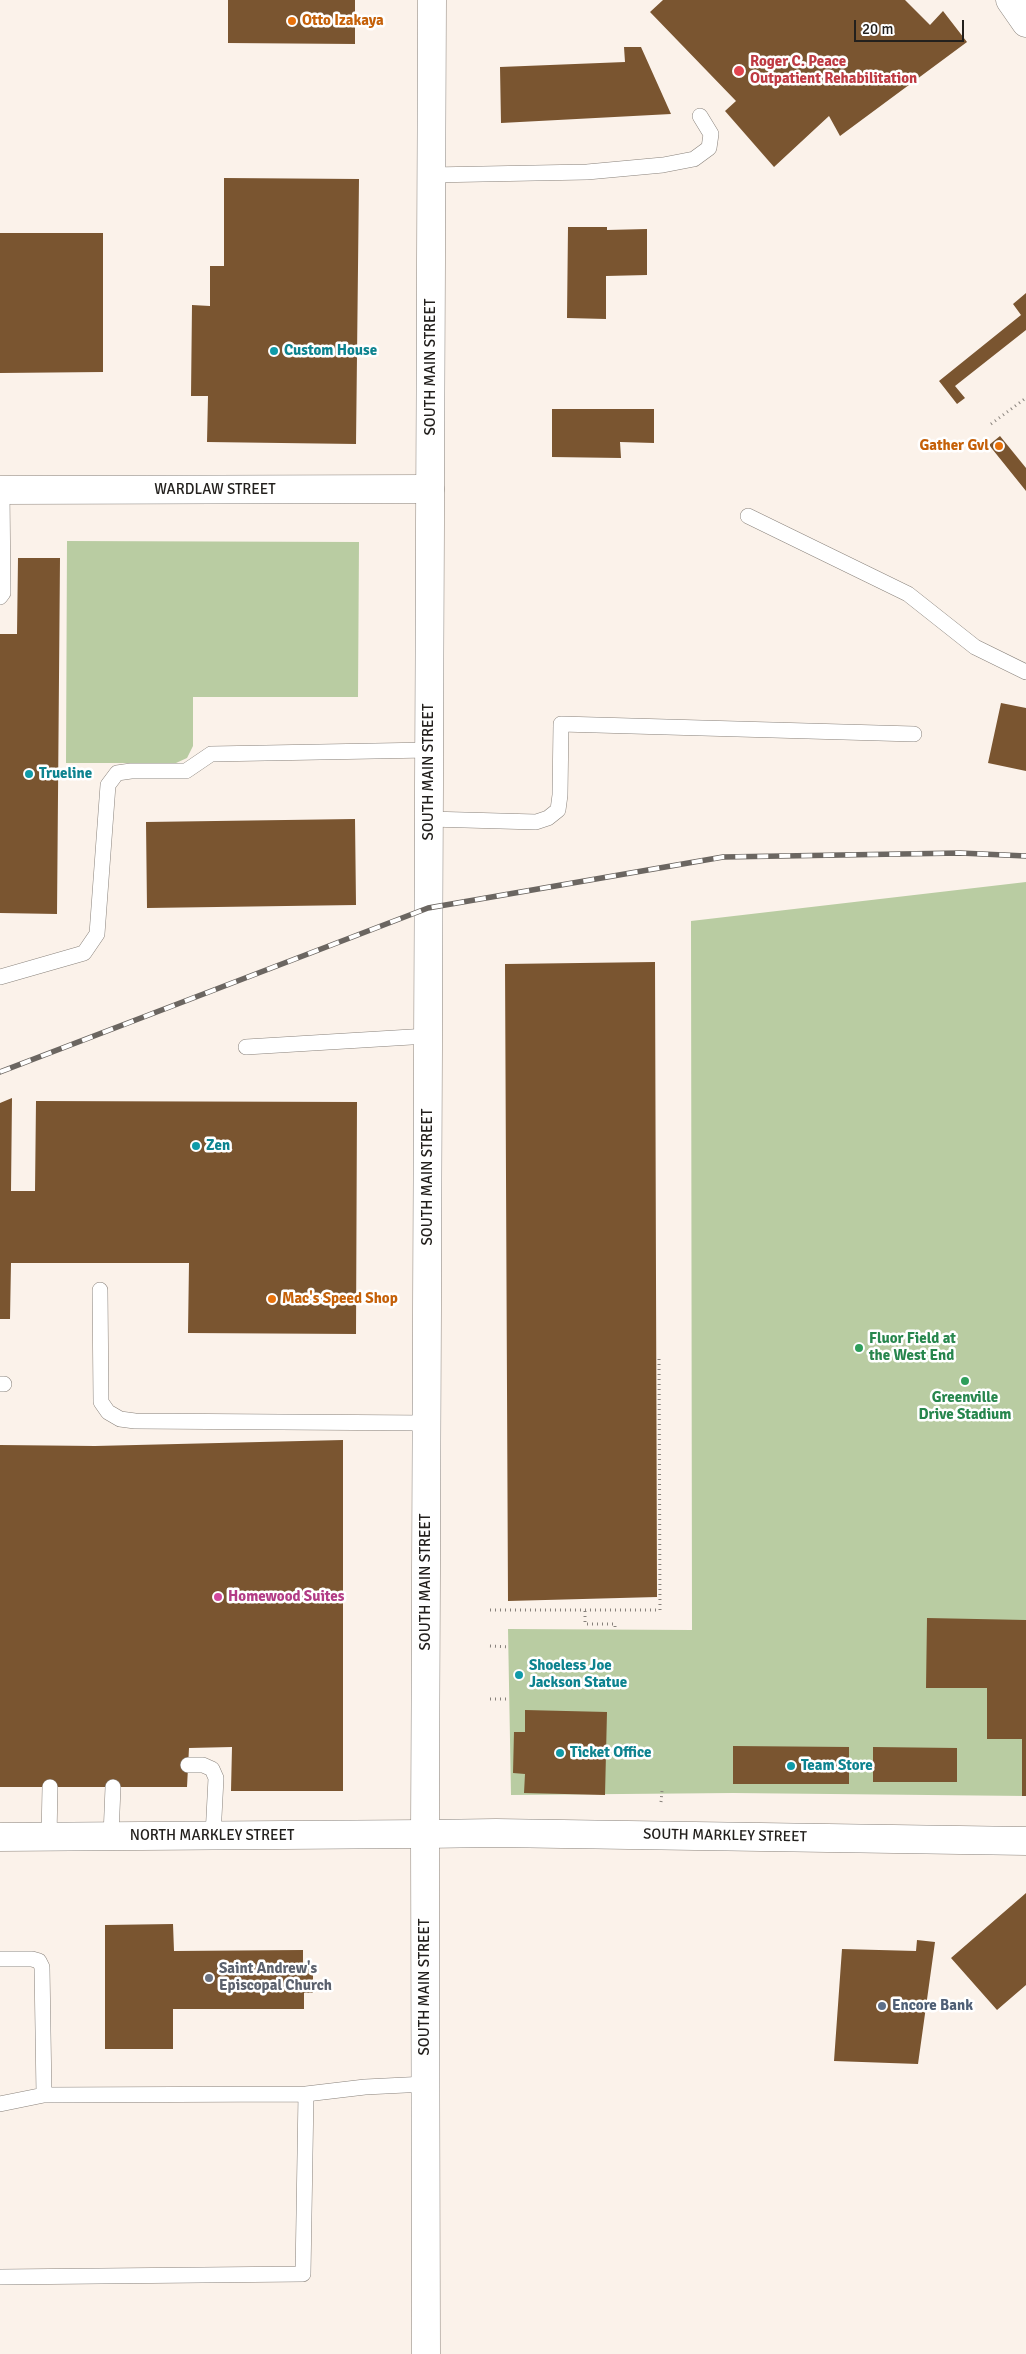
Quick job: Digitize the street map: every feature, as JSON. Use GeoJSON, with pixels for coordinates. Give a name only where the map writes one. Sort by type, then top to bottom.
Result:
{"type":"FeatureCollection","features":[{"type":"Feature","properties":{"kind":"main road","name":"SOUTH MAIN STREET"},"geometry":{"type":"LineString","coordinates":[[426,2354],[425,1834],[432,0]]}},
{"type":"Feature","properties":{"kind":"main road"},"geometry":{"type":"LineString","coordinates":[[1010,0],[1026,23]]}},
{"type":"Feature","properties":{"kind":"main road","name":"WARDLAW STREET"},"geometry":{"type":"LineString","coordinates":[[1,490],[430,489]]}},
{"type":"Feature","properties":{"kind":"main road","name":"SOUTH MARKLEY STREET"},"geometry":{"type":"LineString","coordinates":[[425,1834],[496,1832],[1026,1841]]}},
{"type":"Feature","properties":{"kind":"main road","name":"NORTH MARKLEY STREET"},"geometry":{"type":"LineString","coordinates":[[0,1837],[425,1834]]}},
{"type":"Feature","properties":{"kind":"lane"},"geometry":{"type":"LineString","coordinates":[[431,175],[587,172],[663,165],[694,159],[709,148],[711,134],[700,116]]}},
{"type":"Feature","properties":{"kind":"lane"},"geometry":{"type":"LineString","coordinates":[[0,597],[3,593],[1,490]]}},
{"type":"Feature","properties":{"kind":"lane"},"geometry":{"type":"LineString","coordinates":[[748,516],[908,594],[975,648],[1026,672]]}},
{"type":"Feature","properties":{"kind":"lane"},"geometry":{"type":"LineString","coordinates":[[429,819],[536,822],[548,818],[558,810],[561,724],[914,734]]}},
{"type":"Feature","properties":{"kind":"lane"},"geometry":{"type":"LineString","coordinates":[[0,977],[84,953],[98,934],[108,785],[117,774],[131,771],[186,770],[211,754],[430,750]]}},
{"type":"Feature","properties":{"kind":"lane"},"geometry":{"type":"LineString","coordinates":[[246,1047],[428,1036]]}},
{"type":"Feature","properties":{"kind":"lane"},"geometry":{"type":"LineString","coordinates":[[100,1290],[101,1402],[108,1412],[120,1419],[135,1422],[427,1423]]}},
{"type":"Feature","properties":{"kind":"lane"},"geometry":{"type":"LineString","coordinates":[[188,1764],[203,1765],[212,1769],[216,1778],[213,1836]]}},
{"type":"Feature","properties":{"kind":"lane"},"geometry":{"type":"LineString","coordinates":[[111,1836],[113,1787]]}},
{"type":"Feature","properties":{"kind":"lane"},"geometry":{"type":"LineString","coordinates":[[49,1837],[50,1788]]}},
{"type":"Feature","properties":{"kind":"lane"},"geometry":{"type":"LineString","coordinates":[[0,1959],[32,1959],[39,1961],[42,1967],[44,2095]]}},
{"type":"Feature","properties":{"kind":"lane"},"geometry":{"type":"LineString","coordinates":[[0,2104],[44,2095],[306,2094],[365,2087],[426,2084]]}},
{"type":"Feature","properties":{"kind":"lane"},"geometry":{"type":"LineString","coordinates":[[0,2277],[303,2274],[306,2094]]}},
{"type":"Feature","properties":{"kind":"path"},"geometry":{"type":"LineString","coordinates":[[991,424],[1026,398]]}},
{"type":"Feature","properties":{"kind":"path"},"geometry":{"type":"LineString","coordinates":[[490,1610],[660,1610],[659,1355]]}},
{"type":"Feature","properties":{"kind":"path"},"geometry":{"type":"LineString","coordinates":[[585,1610],[585,1624],[615,1624],[615,1630]]}},
{"type":"Feature","properties":{"kind":"path"},"geometry":{"type":"LineString","coordinates":[[490,1646],[509,1647]]}},
{"type":"Feature","properties":{"kind":"path"},"geometry":{"type":"LineString","coordinates":[[490,1699],[510,1699]]}},
{"type":"Feature","properties":{"kind":"path"},"geometry":{"type":"LineString","coordinates":[[661,1802],[662,1791]]}},
{"type":"Feature","properties":{"kind":"green space"},"geometry":{"type":"Polygon","coordinates":[[[67,541],[359,542],[358,697],[193,697],[193,746],[187,758],[176,763],[66,763],[67,541]]]}},
{"type":"Feature","properties":{"kind":"green space","name":"Fluor Field at the West End"},"geometry":{"type":"Polygon","coordinates":[[[1026,882],[1026,1796],[733,1793],[511,1795],[508,1629],[692,1630],[691,921],[1026,882]]]}},
{"type":"Feature","properties":{"kind":"building","name":"Otto Izakaya"},"geometry":{"type":"Polygon","coordinates":[[[228,0],[355,0],[355,44],[228,43],[228,0]]]}},
{"type":"Feature","properties":{"kind":"building"},"geometry":{"type":"Polygon","coordinates":[[[663,0],[905,0],[930,25],[943,11],[967,42],[840,136],[829,116],[774,167],[725,111],[736,101],[650,12],[663,0]]]}},
{"type":"Feature","properties":{"kind":"building"},"geometry":{"type":"Polygon","coordinates":[[[624,47],[641,47],[671,114],[501,123],[500,67],[625,62],[624,47]]]}},
{"type":"Feature","properties":{"kind":"building","name":"Custom House"},"geometry":{"type":"Polygon","coordinates":[[[224,178],[359,179],[356,444],[207,442],[208,396],[191,396],[192,305],[210,306],[210,266],[224,266],[224,178]]]}},
{"type":"Feature","properties":{"kind":"building"},"geometry":{"type":"Polygon","coordinates":[[[568,227],[607,227],[607,230],[647,229],[647,275],[606,276],[606,319],[567,318],[568,227]]]}},
{"type":"Feature","properties":{"kind":"building"},"geometry":{"type":"Polygon","coordinates":[[[0,233],[103,233],[103,372],[0,373],[0,233]]]}},
{"type":"Feature","properties":{"kind":"building"},"geometry":{"type":"Polygon","coordinates":[[[1026,293],[1026,330],[955,386],[965,398],[957,404],[939,381],[1021,315],[1013,304],[1026,293]]]}},
{"type":"Feature","properties":{"kind":"building"},"geometry":{"type":"Polygon","coordinates":[[[552,409],[654,409],[654,443],[620,442],[621,458],[552,457],[552,409]]]}},
{"type":"Feature","properties":{"kind":"building"},"geometry":{"type":"Polygon","coordinates":[[[1000,436],[1026,468],[1026,491],[989,445],[1000,436]]]}},
{"type":"Feature","properties":{"kind":"building","name":"Trueline"},"geometry":{"type":"Polygon","coordinates":[[[18,558],[60,558],[57,914],[0,913],[0,634],[17,634],[18,558]]]}},
{"type":"Feature","properties":{"kind":"building"},"geometry":{"type":"Polygon","coordinates":[[[1001,703],[1026,708],[1026,771],[988,763],[1001,703]]]}},
{"type":"Feature","properties":{"kind":"building"},"geometry":{"type":"Polygon","coordinates":[[[355,819],[356,905],[147,908],[146,822],[355,819]]]}},
{"type":"Feature","properties":{"kind":"building"},"geometry":{"type":"Polygon","coordinates":[[[655,962],[657,1597],[508,1601],[505,964],[655,962]]]}},
{"type":"Feature","properties":{"kind":"building"},"geometry":{"type":"Polygon","coordinates":[[[12,1098],[11,1191],[35,1191],[36,1101],[357,1102],[356,1334],[188,1333],[189,1263],[11,1263],[10,1319],[0,1319],[0,1103],[12,1098]]]}},
{"type":"Feature","properties":{"kind":"building","name":"Homewood Suites"},"geometry":{"type":"Polygon","coordinates":[[[343,1440],[343,1791],[231,1791],[232,1747],[189,1748],[187,1787],[0,1787],[0,1445],[95,1446],[343,1440]]]}},
{"type":"Feature","properties":{"kind":"building"},"geometry":{"type":"Polygon","coordinates":[[[927,1618],[1026,1620],[1026,1796],[1022,1796],[1022,1739],[987,1739],[987,1688],[926,1688],[927,1618]]]}},
{"type":"Feature","properties":{"kind":"building","name":"Ticket Office"},"geometry":{"type":"Polygon","coordinates":[[[525,1710],[607,1712],[605,1795],[524,1793],[525,1774],[513,1773],[514,1732],[525,1732],[525,1710]]]}},
{"type":"Feature","properties":{"kind":"building","name":"Team Store"},"geometry":{"type":"Polygon","coordinates":[[[733,1746],[849,1747],[849,1784],[733,1784],[733,1746]]]}},
{"type":"Feature","properties":{"kind":"building"},"geometry":{"type":"Polygon","coordinates":[[[873,1747],[957,1748],[957,1782],[873,1782],[873,1747]]]}},
{"type":"Feature","properties":{"kind":"building"},"geometry":{"type":"Polygon","coordinates":[[[1026,1893],[1026,1985],[997,2010],[951,1958],[1026,1893]]]}},
{"type":"Feature","properties":{"kind":"building","name":"Saint Andrew's Episcopal Church"},"geometry":{"type":"Polygon","coordinates":[[[173,1924],[174,1951],[303,1950],[303,1964],[313,1964],[313,1993],[304,1993],[304,2009],[173,2009],[173,2049],[105,2049],[105,1925],[173,1924]]]}},
{"type":"Feature","properties":{"kind":"building","name":"Encore Bank"},"geometry":{"type":"Polygon","coordinates":[[[917,1940],[935,1942],[918,2064],[834,2061],[842,1949],[916,1951],[917,1940]]]}},
{"type":"Feature","properties":{"kind":"railway"},"geometry":{"type":"LineString","coordinates":[[0,1072],[428,908],[723,857],[960,853],[1026,856]]}},
{"type":"Feature","properties":{"kind":"place","name":"Otto Izakaya"},"geometry":{"type":"Point","coordinates":[292,21]}},
{"type":"Feature","properties":{"kind":"place","name":"Roger C. Peace Outpatient Rehabilitation"},"geometry":{"type":"Point","coordinates":[739,71]}},
{"type":"Feature","properties":{"kind":"place","name":"Custom House"},"geometry":{"type":"Point","coordinates":[274,351]}},
{"type":"Feature","properties":{"kind":"place","name":"Gather Gvl"},"geometry":{"type":"Point","coordinates":[999,446]}},
{"type":"Feature","properties":{"kind":"place","name":"Trueline"},"geometry":{"type":"Point","coordinates":[29,774]}},
{"type":"Feature","properties":{"kind":"place","name":"Zen"},"geometry":{"type":"Point","coordinates":[196,1146]}},
{"type":"Feature","properties":{"kind":"place","name":"Mac's Speed Shop"},"geometry":{"type":"Point","coordinates":[272,1299]}},
{"type":"Feature","properties":{"kind":"place","name":"Fluor Field at the West End"},"geometry":{"type":"Point","coordinates":[859,1348]}},
{"type":"Feature","properties":{"kind":"place","name":"Greenville Drive Stadium"},"geometry":{"type":"Point","coordinates":[965,1381]}},
{"type":"Feature","properties":{"kind":"place","name":"Homewood Suites"},"geometry":{"type":"Point","coordinates":[218,1597]}},
{"type":"Feature","properties":{"kind":"place","name":"Shoeless Joe Jackson Statue"},"geometry":{"type":"Point","coordinates":[519,1675]}},
{"type":"Feature","properties":{"kind":"place","name":"Ticket Office"},"geometry":{"type":"Point","coordinates":[560,1753]}},
{"type":"Feature","properties":{"kind":"place","name":"Team Store"},"geometry":{"type":"Point","coordinates":[791,1766]}},
{"type":"Feature","properties":{"kind":"place","name":"Saint Andrew's Episcopal Church"},"geometry":{"type":"Point","coordinates":[209,1978]}},
{"type":"Feature","properties":{"kind":"place","name":"Encore Bank"},"geometry":{"type":"Point","coordinates":[882,2006]}}]}
